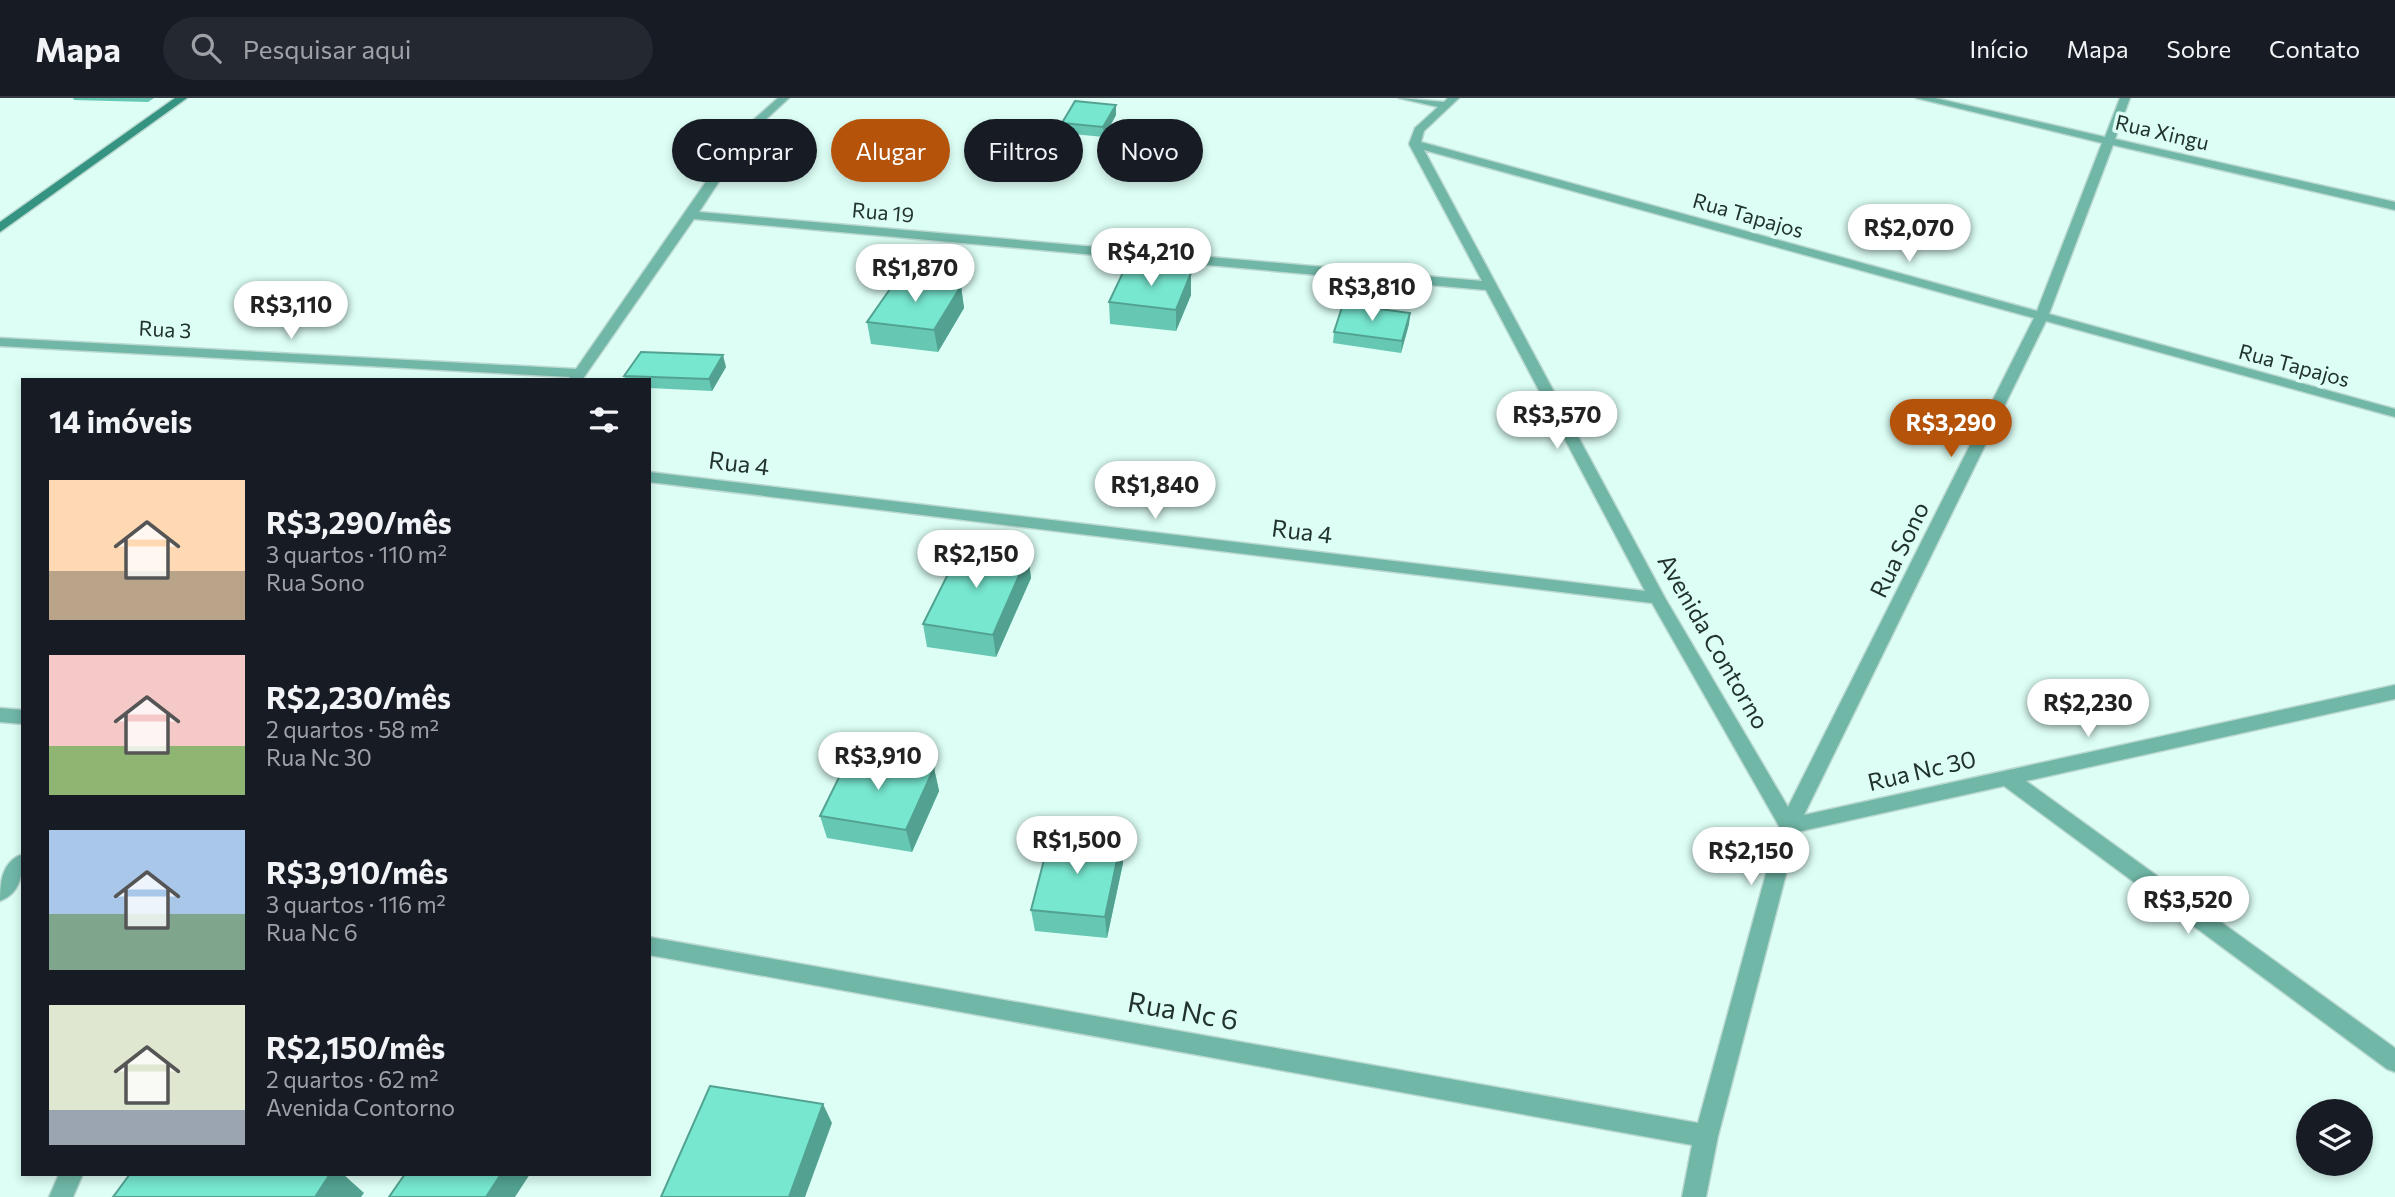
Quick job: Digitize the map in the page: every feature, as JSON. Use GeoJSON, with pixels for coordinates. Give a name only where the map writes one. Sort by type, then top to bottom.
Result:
{"type":"FeatureCollection","features":[{"type":"Feature","properties":{"kind":"street"},"geometry":{"type":"LineString","coordinates":[[0,228],[182,98]]}},
{"type":"Feature","properties":{"kind":"street"},"geometry":{"type":"LineString","coordinates":[[578,377],[746,132],[785,98]]}},
{"type":"Feature","properties":{"kind":"street"},"geometry":{"type":"LineString","coordinates":[[1404,98],[1449,101]]}},
{"type":"Feature","properties":{"kind":"street","name":"Rua Xingu"},"geometry":{"type":"LineString","coordinates":[[1921,98],[2395,206]]}},
{"type":"Feature","properties":{"kind":"street","name":"Rua Sono"},"geometry":{"type":"LineString","coordinates":[[1789,826],[2041,318],[2125,98]]}},
{"type":"Feature","properties":{"kind":"street"},"geometry":{"type":"LineString","coordinates":[[1415,144],[1419,130],[1449,101]]}},
{"type":"Feature","properties":{"kind":"street","name":"Avenida Contorno"},"geometry":{"type":"LineString","coordinates":[[1415,144],[1657,598],[1789,826]]}},
{"type":"Feature","properties":{"kind":"street","name":"Rua Tapajos"},"geometry":{"type":"LineString","coordinates":[[1415,144],[2395,413]]}},
{"type":"Feature","properties":{"kind":"street","name":"Rua 19"},"geometry":{"type":"LineString","coordinates":[[691,215],[1489,286]]}},
{"type":"Feature","properties":{"kind":"street","name":"Rua 3"},"geometry":{"type":"LineString","coordinates":[[0,342],[578,377]]}},
{"type":"Feature","properties":{"kind":"street","name":"Rua 4"},"geometry":{"type":"LineString","coordinates":[[651,477],[1657,598]]}},
{"type":"Feature","properties":{"kind":"street","name":"Rua Nc 30"},"geometry":{"type":"LineString","coordinates":[[1789,826],[2395,692]]}},
{"type":"Feature","properties":{"kind":"street"},"geometry":{"type":"LineString","coordinates":[[0,715],[21,717]]}},
{"type":"Feature","properties":{"kind":"street"},"geometry":{"type":"LineString","coordinates":[[2006,777],[2395,1061]]}},
{"type":"Feature","properties":{"kind":"street"},"geometry":{"type":"LineString","coordinates":[[1694,1197],[1706,1136],[1789,826]]}},
{"type":"Feature","properties":{"kind":"street"},"geometry":{"type":"LineString","coordinates":[[0,892],[21,865]]}},
{"type":"Feature","properties":{"kind":"street","name":"Rua Nc 6"},"geometry":{"type":"LineString","coordinates":[[651,946],[1706,1136]]}},
{"type":"Feature","properties":{"kind":"street"},"geometry":{"type":"LineString","coordinates":[[61,1197],[70,1176]]}},
{"type":"Feature","properties":{"kind":"building"},"geometry":{"type":"Polygon","coordinates":[[[1075,101],[1116,105],[1108,119],[1097,119],[1097,126],[1083,125],[1083,119],[1064,119],[1075,101]]]}},
{"type":"Feature","properties":{"kind":"building"},"geometry":{"type":"Polygon","coordinates":[[[1126,266],[1191,273],[1176,310],[1109,302],[1126,266]]]}},
{"type":"Feature","properties":{"kind":"building"},"geometry":{"type":"Polygon","coordinates":[[[897,279],[961,286],[934,330],[867,322],[897,279]]]}},
{"type":"Feature","properties":{"kind":"building"},"geometry":{"type":"Polygon","coordinates":[[[1343,304],[1410,313],[1402,341],[1334,332],[1343,304]]]}},
{"type":"Feature","properties":{"kind":"building"},"geometry":{"type":"Polygon","coordinates":[[[641,352],[723,355],[709,379],[624,376],[641,352]]]}},
{"type":"Feature","properties":{"kind":"building"},"geometry":{"type":"Polygon","coordinates":[[[962,546],[1028,555],[993,635],[923,624],[962,546]]]}},
{"type":"Feature","properties":{"kind":"building"},"geometry":{"type":"Polygon","coordinates":[[[850,755],[934,768],[906,830],[820,816],[850,755]]]}},
{"type":"Feature","properties":{"kind":"building"},"geometry":{"type":"Polygon","coordinates":[[[1051,833],[1121,841],[1105,917],[1031,910],[1051,833]]]}},
{"type":"Feature","properties":{"kind":"building"},"geometry":{"type":"Polygon","coordinates":[[[710,1086],[823,1104],[789,1197],[661,1197],[710,1086]]]}},
{"type":"Feature","properties":{"kind":"building"},"geometry":{"type":"Polygon","coordinates":[[[129,1176],[329,1176],[315,1197],[113,1197],[129,1176]]]}},
{"type":"Feature","properties":{"kind":"building"},"geometry":{"type":"Polygon","coordinates":[[[404,1176],[500,1176],[486,1197],[389,1197],[404,1176]]]}}]}
